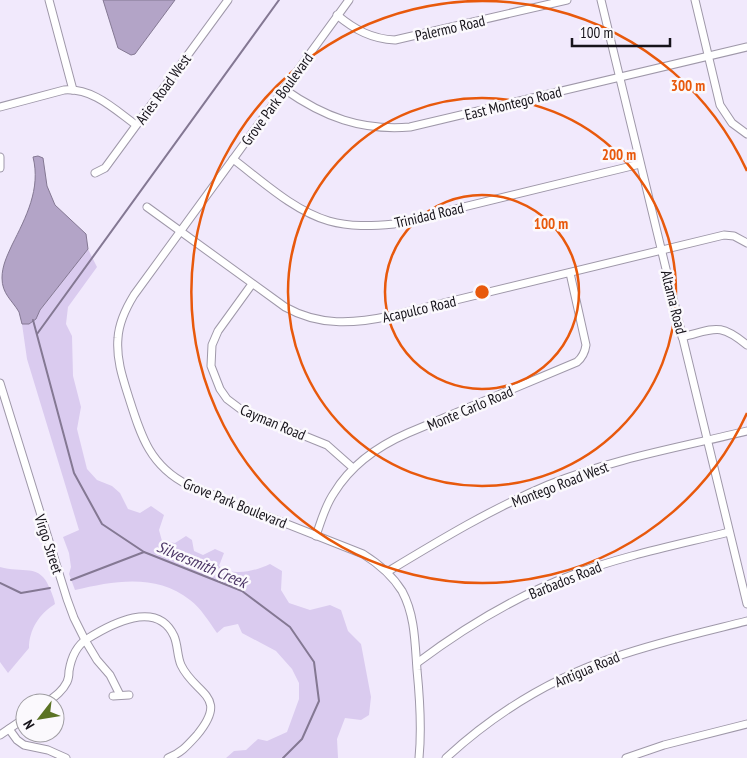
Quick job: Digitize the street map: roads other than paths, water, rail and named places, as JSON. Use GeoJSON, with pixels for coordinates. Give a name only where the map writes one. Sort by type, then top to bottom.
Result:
{"type":"FeatureCollection","features":[{"type":"Feature","properties":{"kind":"street"},"geometry":{"type":"LineString","coordinates":[[49,0],[73,90]]}},
{"type":"Feature","properties":{"kind":"street","name":"Aries Road West"},"geometry":{"type":"LineString","coordinates":[[95,173],[105,168],[228,0]]}},
{"type":"Feature","properties":{"kind":"street","name":"Grove Park Boulevard"},"geometry":{"type":"LineString","coordinates":[[348,0],[134,295],[127,306],[120,325],[118,357],[143,439],[157,461],[171,475],[182,482],[363,554],[387,572],[398,586],[408,603],[414,629],[422,723],[420,758]]}},
{"type":"Feature","properties":{"kind":"street","name":"Palermo Road"},"geometry":{"type":"LineString","coordinates":[[338,15],[364,34],[395,40],[567,0]]}},
{"type":"Feature","properties":{"kind":"street","name":"Altama Road"},"geometry":{"type":"LineString","coordinates":[[600,0],[747,604]]}},
{"type":"Feature","properties":{"kind":"street"},"geometry":{"type":"LineString","coordinates":[[695,0],[720,105],[732,123],[747,134]]}},
{"type":"Feature","properties":{"kind":"street","name":"East Montego Road"},"geometry":{"type":"LineString","coordinates":[[284,89],[324,114],[370,127],[392,128],[428,124],[747,47]]}},
{"type":"Feature","properties":{"kind":"street"},"geometry":{"type":"LineString","coordinates":[[0,107],[64,90],[73,90],[95,96],[136,125]]}},
{"type":"Feature","properties":{"kind":"street"},"geometry":{"type":"LineString","coordinates":[[0,158],[0,168]]}},
{"type":"Feature","properties":{"kind":"street","name":"Trinidad Road"},"geometry":{"type":"LineString","coordinates":[[233,159],[313,216],[330,222],[362,226],[394,224],[640,164]]}},
{"type":"Feature","properties":{"kind":"street","name":"Acapulco Road"},"geometry":{"type":"LineString","coordinates":[[147,207],[252,284],[296,313],[316,320],[348,323],[365,322],[724,235],[734,236],[747,243]]}},
{"type":"Feature","properties":{"kind":"street","name":"Monte Carlo Road"},"geometry":{"type":"LineString","coordinates":[[316,536],[326,506],[334,493],[353,468],[370,454],[391,440],[577,362],[585,352],[586,345],[570,273]]}},
{"type":"Feature","properties":{"kind":"street","name":"Cayman Road"},"geometry":{"type":"LineString","coordinates":[[252,284],[218,331],[212,345],[210,366],[220,389],[227,399],[243,411],[327,445],[353,468]]}},
{"type":"Feature","properties":{"kind":"street"},"geometry":{"type":"LineString","coordinates":[[682,337],[716,329],[733,333],[747,345]]}},
{"type":"Feature","properties":{"kind":"street","name":"Virgo Street"},"geometry":{"type":"LineString","coordinates":[[0,383],[67,599],[85,640],[97,660],[110,675],[117,696],[129,695]]}},
{"type":"Feature","properties":{"kind":"street","name":"Montego Road West"},"geometry":{"type":"LineString","coordinates":[[387,572],[480,516],[550,485],[609,464],[747,431]]}},
{"type":"Feature","properties":{"kind":"street","name":"Barbados Road"},"geometry":{"type":"LineString","coordinates":[[417,663],[485,616],[552,583],[613,561],[730,532]]}},
{"type":"Feature","properties":{"kind":"street"},"geometry":{"type":"LineString","coordinates":[[58,693],[64,688],[68,680],[72,659],[76,650],[85,640],[130,618],[141,616],[160,620],[174,636],[181,666],[208,699],[210,709],[210,717],[206,724],[183,751],[168,758]]}},
{"type":"Feature","properties":{"kind":"street","name":"Antigua Road"},"geometry":{"type":"LineString","coordinates":[[446,758],[472,734],[500,714],[568,675],[638,649],[747,621]]}},
{"type":"Feature","properties":{"kind":"street"},"geometry":{"type":"LineString","coordinates":[[626,758],[664,745],[747,724]]}},
{"type":"Feature","properties":{"kind":"street"},"geometry":{"type":"LineString","coordinates":[[0,735],[15,725]]}},
{"type":"Feature","properties":{"kind":"street"},"geometry":{"type":"LineString","coordinates":[[9,729],[24,746],[48,750],[66,758]]}},
{"type":"Feature","properties":{"kind":"waterway"},"geometry":{"type":"LineString","coordinates":[[37,334],[279,0]]}},
{"type":"Feature","properties":{"kind":"waterway"},"geometry":{"type":"LineString","coordinates":[[33,320],[74,473],[102,524],[144,552]]}},
{"type":"Feature","properties":{"kind":"waterway","name":"Silversmith Creek"},"geometry":{"type":"LineString","coordinates":[[71,580],[144,552],[242,591],[290,627],[314,662],[319,701],[302,739],[283,758]]}},
{"type":"Feature","properties":{"kind":"waterway","name":"Silversmith Creek"},"geometry":{"type":"LineString","coordinates":[[0,583],[21,593],[50,588]]}}]}
